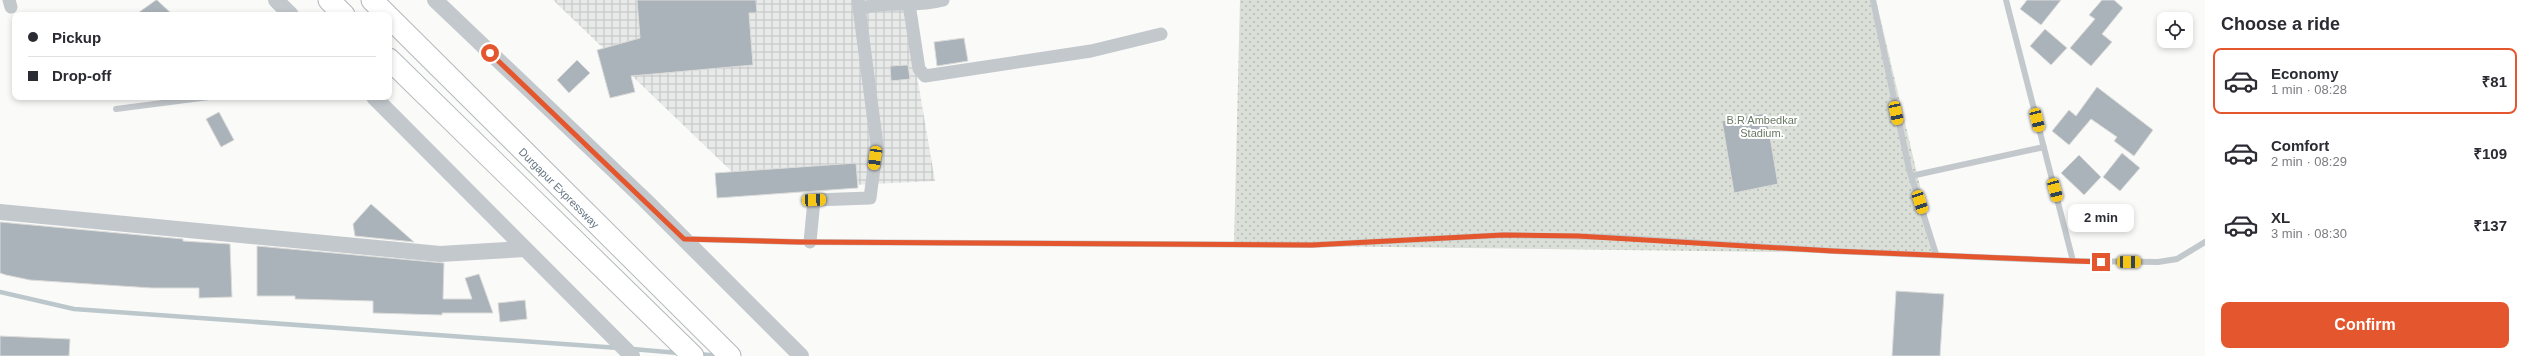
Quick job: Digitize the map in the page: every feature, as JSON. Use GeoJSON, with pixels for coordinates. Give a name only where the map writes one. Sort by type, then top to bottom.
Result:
{"type":"FeatureCollection","features":[{"type":"Feature","properties":{"kind":"highway"},"geometry":{"type":"LineString","coordinates":[[329,0],[341,12]]}},
{"type":"Feature","properties":{"kind":"highway"},"geometry":{"type":"LineString","coordinates":[[372,0],[384,12]]}},
{"type":"Feature","properties":{"kind":"highway","name":"Durgapur Expressway"},"geometry":{"type":"LineString","coordinates":[[392,20],[730,356]]}},
{"type":"Feature","properties":{"kind":"highway"},"geometry":{"type":"LineString","coordinates":[[392,63],[658,324],[693,356]]}},
{"type":"Feature","properties":{"kind":"street"},"geometry":{"type":"LineString","coordinates":[[276,0],[288,12]]}},
{"type":"Feature","properties":{"kind":"street"},"geometry":{"type":"LineString","coordinates":[[435,0],[684,239],[801,356]]}},
{"type":"Feature","properties":{"kind":"street"},"geometry":{"type":"LineString","coordinates":[[810,242],[814,200],[870,198],[877,145],[858,5],[886,3],[921,5],[943,0]]}},
{"type":"Feature","properties":{"kind":"street"},"geometry":{"type":"LineString","coordinates":[[909,4],[919,69],[925,76],[1091,51],[1161,34]]}},
{"type":"Feature","properties":{"kind":"street"},"geometry":{"type":"LineString","coordinates":[[377,100],[632,356]]}},
{"type":"Feature","properties":{"kind":"street"},"geometry":{"type":"LineString","coordinates":[[0,212],[440,254],[526,249]]}},
{"type":"Feature","properties":{"kind":"lane"},"geometry":{"type":"LineString","coordinates":[[1873,0],[1911,176],[1936,254]]}},
{"type":"Feature","properties":{"kind":"lane"},"geometry":{"type":"LineString","coordinates":[[2006,0],[2073,261]]}},
{"type":"Feature","properties":{"kind":"lane"},"geometry":{"type":"LineString","coordinates":[[116,109],[186,100]]}},
{"type":"Feature","properties":{"kind":"lane"},"geometry":{"type":"LineString","coordinates":[[1911,176],[2044,147]]}},
{"type":"Feature","properties":{"kind":"lane"},"geometry":{"type":"LineString","coordinates":[[684,239],[810,242],[1312,245],[1503,235],[1608,237],[2073,261],[2158,262],[2177,259],[2205,242]]}},
{"type":"Feature","properties":{"kind":"shaded area"},"geometry":{"type":"Polygon","coordinates":[[[553,0],[904,0],[935,181],[751,190],[553,0]]]}},
{"type":"Feature","properties":{"kind":"green space","name":"B.R Ambedkar Stadium."},"geometry":{"type":"Polygon","coordinates":[[[1240,0],[1876,0],[1936,254],[1234,245],[1240,0]]]}},
{"type":"Feature","properties":{"kind":"building"},"geometry":{"type":"Polygon","coordinates":[[[156,0],[170,12],[139,12],[156,0]]]}},
{"type":"Feature","properties":{"kind":"building"},"geometry":{"type":"Polygon","coordinates":[[[637,0],[756,0],[757,13],[749,13],[753,65],[631,76],[635,92],[610,98],[597,50],[640,38],[637,0]]]}},
{"type":"Feature","properties":{"kind":"building"},"geometry":{"type":"Polygon","coordinates":[[[2027,0],[2061,0],[2041,25],[2020,9],[2027,0]]]}},
{"type":"Feature","properties":{"kind":"building"},"geometry":{"type":"Polygon","coordinates":[[[2102,0],[2114,0],[2123,8],[2102,34],[2112,42],[2091,66],[2070,48],[2095,19],[2089,15],[2102,0]]]}},
{"type":"Feature","properties":{"kind":"building"},"geometry":{"type":"Polygon","coordinates":[[[2045,29],[2067,48],[2051,65],[2030,46],[2045,29]]]}},
{"type":"Feature","properties":{"kind":"building"},"geometry":{"type":"Polygon","coordinates":[[[964,38],[968,61],[937,66],[934,42],[964,38]]]}},
{"type":"Feature","properties":{"kind":"building"},"geometry":{"type":"Polygon","coordinates":[[[577,60],[590,73],[569,93],[557,80],[577,60]]]}},
{"type":"Feature","properties":{"kind":"building"},"geometry":{"type":"Polygon","coordinates":[[[908,65],[910,79],[891,81],[890,66],[908,65]]]}},
{"type":"Feature","properties":{"kind":"building"},"geometry":{"type":"Polygon","coordinates":[[[2097,87],[2153,130],[2134,156],[2114,141],[2117,137],[2091,119],[2069,145],[2052,131],[2069,110],[2076,116],[2097,87]]]}},
{"type":"Feature","properties":{"kind":"building"},"geometry":{"type":"Polygon","coordinates":[[[219,112],[234,140],[221,147],[206,119],[219,112]]]}},
{"type":"Feature","properties":{"kind":"building"},"geometry":{"type":"Polygon","coordinates":[[[1766,113],[1778,184],[1734,193],[1722,121],[1766,113]]]}},
{"type":"Feature","properties":{"kind":"building"},"geometry":{"type":"Polygon","coordinates":[[[2122,153],[2140,168],[2120,191],[2103,177],[2122,153]]]}},
{"type":"Feature","properties":{"kind":"building"},"geometry":{"type":"Polygon","coordinates":[[[2079,155],[2101,177],[2084,195],[2061,173],[2079,155]]]}},
{"type":"Feature","properties":{"kind":"building"},"geometry":{"type":"Polygon","coordinates":[[[856,163],[858,188],[717,198],[715,173],[856,163]]]}},
{"type":"Feature","properties":{"kind":"building"},"geometry":{"type":"Polygon","coordinates":[[[371,204],[414,242],[355,236],[353,224],[371,204]]]}},
{"type":"Feature","properties":{"kind":"building"},"geometry":{"type":"Polygon","coordinates":[[[0,222],[183,239],[183,241],[230,244],[232,297],[199,298],[199,288],[152,288],[30,280],[6,275],[0,273],[0,222]]]}},
{"type":"Feature","properties":{"kind":"building"},"geometry":{"type":"Polygon","coordinates":[[[257,246],[444,263],[443,299],[472,299],[465,278],[479,274],[493,313],[442,313],[442,315],[373,313],[373,301],[295,299],[295,296],[257,296],[257,246]]]}},
{"type":"Feature","properties":{"kind":"building"},"geometry":{"type":"Polygon","coordinates":[[[1896,291],[1944,294],[1940,356],[1892,356],[1896,291]]]}},
{"type":"Feature","properties":{"kind":"building"},"geometry":{"type":"Polygon","coordinates":[[[525,300],[527,319],[500,322],[498,303],[525,300]]]}},
{"type":"Feature","properties":{"kind":"building"},"geometry":{"type":"Polygon","coordinates":[[[0,336],[70,339],[69,356],[0,356],[0,336]]]}},
{"type":"Feature","properties":{"kind":"waterway"},"geometry":{"type":"LineString","coordinates":[[0,292],[74,309],[619,348]]}},
{"type":"Feature","properties":{"kind":"waterway"},"geometry":{"type":"LineString","coordinates":[[632,349],[679,353]]}},
{"type":"Feature","properties":{"kind":"waterway"},"geometry":{"type":"LineString","coordinates":[[698,354],[721,356]]}},
{"type":"Feature","properties":{"kind":"route"},"geometry":{"type":"LineString","coordinates":[[490,53],[684,239],[873,243],[1312,245],[1503,235],[1578,236],[1833,251],[1936,254],[2101,262]]}}]}
